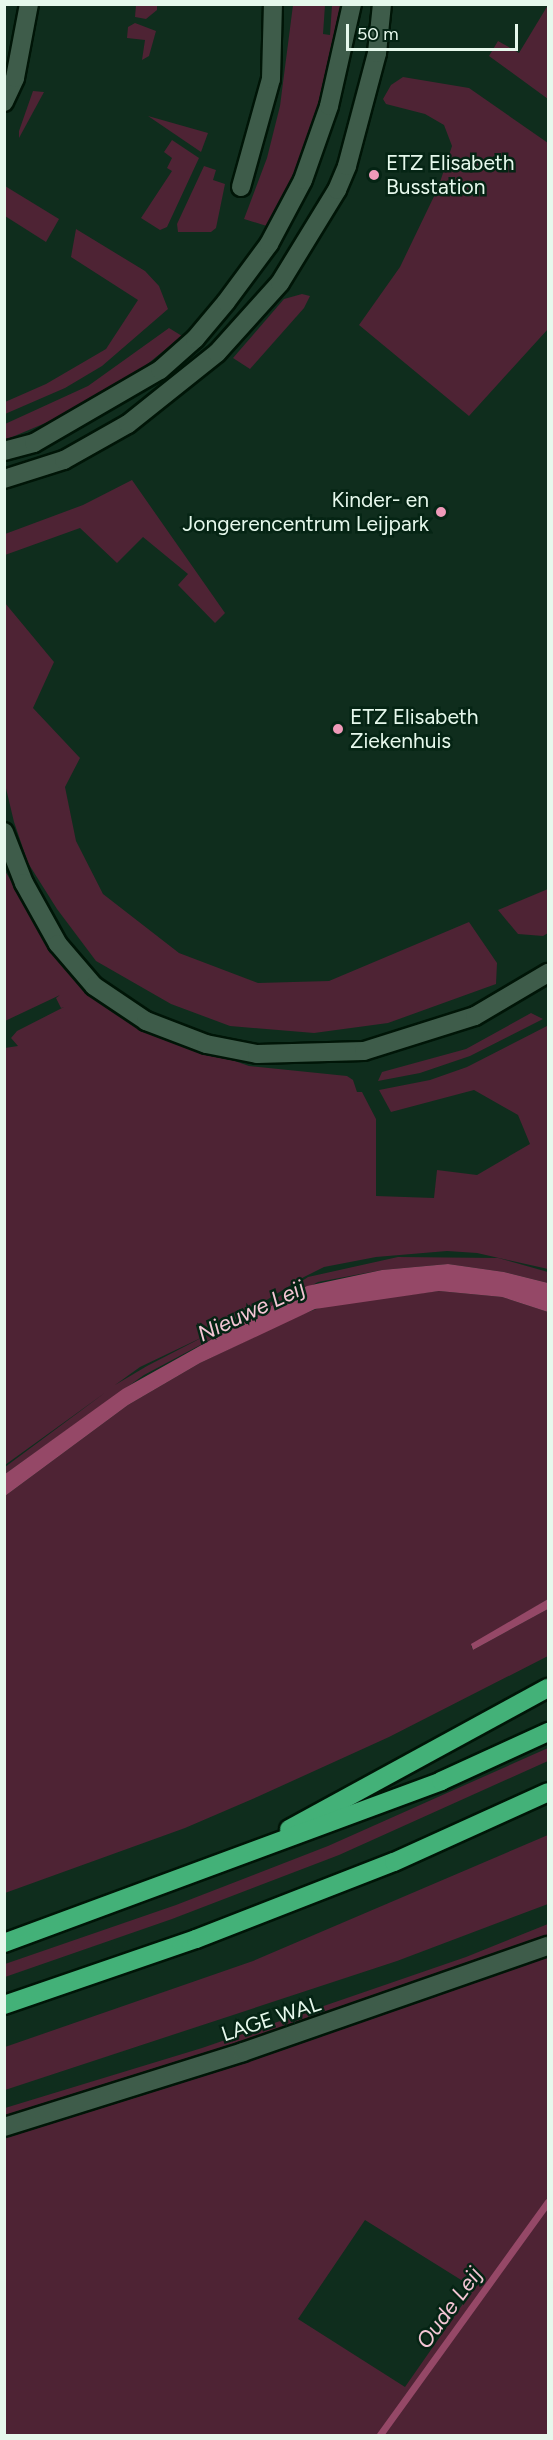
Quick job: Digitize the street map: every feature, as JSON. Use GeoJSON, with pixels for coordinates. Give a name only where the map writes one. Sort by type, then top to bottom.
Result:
{"type":"FeatureCollection","features":[{"type":"Feature","properties":{"kind":"highway"},"geometry":{"type":"LineString","coordinates":[[233,1860],[549,1688]]}},
{"type":"Feature","properties":{"kind":"highway"},"geometry":{"type":"LineString","coordinates":[[4,1943],[441,1781],[549,1732]]}},
{"type":"Feature","properties":{"kind":"highway"},"geometry":{"type":"LineString","coordinates":[[4,2005],[196,1939],[383,1866],[549,1792]]}},
{"type":"Feature","properties":{"kind":"street"},"geometry":{"type":"LineString","coordinates":[[4,102],[15,78],[29,4]]}},
{"type":"Feature","properties":{"kind":"street"},"geometry":{"type":"LineString","coordinates":[[241,187],[271,79],[273,4]]}},
{"type":"Feature","properties":{"kind":"street"},"geometry":{"type":"LineString","coordinates":[[4,451],[34,443],[160,370],[195,339],[226,302],[269,244],[303,180],[329,106],[352,4]]}},
{"type":"Feature","properties":{"kind":"street"},"geometry":{"type":"LineString","coordinates":[[4,479],[64,460],[128,424],[217,353],[279,283],[337,190],[347,166],[377,53],[382,4]]}},
{"type":"Feature","properties":{"kind":"street"},"geometry":{"type":"LineString","coordinates":[[4,832],[24,883],[58,944],[94,986],[146,1021],[206,1044],[257,1054],[364,1051],[475,1016],[549,973]]}},
{"type":"Feature","properties":{"kind":"street","name":"LAGE WAL"},"geometry":{"type":"LineString","coordinates":[[4,2127],[254,2048],[549,1946]]}},
{"type":"Feature","properties":{"kind":"shaded area"},"geometry":{"type":"Polygon","coordinates":[[[136,5],[157,5],[157,10],[146,19],[135,17],[136,5]]]}},
{"type":"Feature","properties":{"kind":"shaded area"},"geometry":{"type":"Polygon","coordinates":[[[293,5],[325,5],[323,34],[330,35],[332,5],[343,5],[339,37],[312,142],[270,227],[244,219],[267,158],[280,106],[293,5]]]}},
{"type":"Feature","properties":{"kind":"shaded area"},"geometry":{"type":"Polygon","coordinates":[[[548,5],[548,99],[489,56],[498,41],[519,53],[548,5]]]}},
{"type":"Feature","properties":{"kind":"shaded area"},"geometry":{"type":"Polygon","coordinates":[[[135,23],[156,31],[149,56],[142,60],[145,40],[127,38],[128,27],[135,23]]]}},
{"type":"Feature","properties":{"kind":"shaded area"},"geometry":{"type":"Polygon","coordinates":[[[403,77],[469,88],[548,143],[548,329],[469,416],[359,325],[400,267],[438,188],[452,146],[444,125],[425,114],[386,104],[383,99],[391,85],[403,77]]]}},
{"type":"Feature","properties":{"kind":"shaded area"},"geometry":{"type":"Polygon","coordinates":[[[33,91],[44,92],[19,138],[19,131],[33,91]]]}},
{"type":"Feature","properties":{"kind":"shaded area"},"geometry":{"type":"Polygon","coordinates":[[[148,116],[208,133],[201,152],[148,116]]]}},
{"type":"Feature","properties":{"kind":"shaded area"},"geometry":{"type":"Polygon","coordinates":[[[172,140],[199,158],[167,227],[160,230],[141,218],[172,171],[167,168],[172,158],[164,152],[172,140]]]}},
{"type":"Feature","properties":{"kind":"shaded area"},"geometry":{"type":"Polygon","coordinates":[[[204,166],[216,170],[213,180],[225,184],[216,228],[211,232],[178,232],[177,224],[204,166]]]}},
{"type":"Feature","properties":{"kind":"shaded area"},"geometry":{"type":"Polygon","coordinates":[[[5,186],[59,219],[46,242],[5,216],[5,186]]]}},
{"type":"Feature","properties":{"kind":"shaded area"},"geometry":{"type":"Polygon","coordinates":[[[76,229],[145,271],[159,286],[168,309],[102,366],[65,388],[5,414],[5,402],[46,384],[106,349],[138,300],[71,257],[76,229]]]}},
{"type":"Feature","properties":{"kind":"shaded area"},"geometry":{"type":"Polygon","coordinates":[[[302,294],[310,296],[304,308],[250,369],[233,358],[284,299],[302,294]]]}},
{"type":"Feature","properties":{"kind":"shaded area"},"geometry":{"type":"Polygon","coordinates":[[[169,328],[182,336],[135,374],[74,411],[5,440],[5,424],[88,386],[169,328]]]}},
{"type":"Feature","properties":{"kind":"shaded area"},"geometry":{"type":"Polygon","coordinates":[[[132,480],[225,613],[215,623],[178,585],[188,574],[143,537],[117,563],[80,528],[5,555],[5,534],[83,505],[132,480]]]}},
{"type":"Feature","properties":{"kind":"shaded area"},"geometry":{"type":"Polygon","coordinates":[[[5,603],[54,662],[33,708],[80,758],[65,787],[76,841],[103,894],[179,953],[258,983],[329,981],[469,922],[497,963],[496,984],[388,1023],[314,1033],[230,1026],[171,1004],[96,961],[57,909],[28,863],[14,822],[4,780],[5,603]]]}},
{"type":"Feature","properties":{"kind":"shaded area"},"geometry":{"type":"Polygon","coordinates":[[[5,871],[43,933],[172,1039],[249,1066],[347,1076],[353,1080],[357,1092],[362,1092],[376,1119],[376,1196],[434,1198],[437,1170],[477,1175],[530,1144],[518,1115],[474,1090],[391,1112],[379,1090],[430,1080],[467,1067],[547,1026],[548,1269],[477,1253],[447,1251],[376,1257],[324,1267],[226,1325],[262,1308],[308,1277],[398,1257],[498,1258],[548,1272],[548,1283],[504,1272],[448,1264],[382,1270],[318,1282],[144,1375],[5,1474],[5,1467],[106,1392],[5,1465],[5,1048],[18,1046],[11,1038],[17,1031],[64,1007],[61,1008],[56,998],[60,995],[5,1021],[5,871]],[[207,1335],[140,1367],[115,1385],[207,1335]]]}},
{"type":"Feature","properties":{"kind":"shaded area"},"geometry":{"type":"Polygon","coordinates":[[[548,889],[548,933],[543,936],[518,934],[498,910],[548,889]]]}},
{"type":"Feature","properties":{"kind":"shaded area"},"geometry":{"type":"Polygon","coordinates":[[[531,1013],[543,1019],[470,1056],[420,1073],[378,1081],[382,1072],[466,1049],[531,1013]]]}},
{"type":"Feature","properties":{"kind":"shaded area"},"geometry":{"type":"Polygon","coordinates":[[[448,1264],[504,1272],[548,1283],[548,1312],[502,1297],[439,1291],[315,1309],[200,1363],[128,1405],[5,1496],[5,1474],[123,1389],[307,1286],[382,1270],[448,1264]]]}},
{"type":"Feature","properties":{"kind":"shaded area"},"geometry":{"type":"Polygon","coordinates":[[[439,1291],[502,1297],[548,1312],[548,1599],[471,1646],[473,1650],[548,1609],[548,1656],[389,1737],[257,1797],[185,1828],[5,1893],[5,1496],[128,1405],[200,1363],[298,1316],[327,1305],[439,1291]]]}},
{"type":"Feature","properties":{"kind":"shaded area"},"geometry":{"type":"Polygon","coordinates":[[[548,1599],[548,1609],[473,1650],[471,1644],[548,1599]]]}},
{"type":"Feature","properties":{"kind":"shaded area"},"geometry":{"type":"Polygon","coordinates":[[[548,1748],[548,1761],[339,1855],[172,1919],[5,1977],[5,1964],[176,1905],[328,1846],[548,1748]]]}},
{"type":"Feature","properties":{"kind":"shaded area"},"geometry":{"type":"Polygon","coordinates":[[[548,1835],[548,1904],[397,1961],[5,2090],[5,2047],[253,1961],[548,1835]]]}},
{"type":"Feature","properties":{"kind":"shaded area"},"geometry":{"type":"Polygon","coordinates":[[[548,1924],[548,1938],[286,2030],[5,2119],[5,2108],[202,2048],[466,1957],[548,1924]]]}},
{"type":"Feature","properties":{"kind":"shaded area"},"geometry":{"type":"Polygon","coordinates":[[[548,1955],[548,2435],[5,2435],[5,2137],[328,2033],[548,1955]],[[365,2220],[298,2319],[405,2387],[474,2288],[365,2220]]]}},
{"type":"Feature","properties":{"kind":"waterway","name":"Oude Leij"},"geometry":{"type":"LineString","coordinates":[[379,2436],[548,2202]]}},
{"type":"Feature","properties":{"kind":"place","name":"ETZ Elisabeth Busstation"},"geometry":{"type":"Point","coordinates":[374,175]}},
{"type":"Feature","properties":{"kind":"place","name":"Kinder- en Jongerencentrum Leijpark"},"geometry":{"type":"Point","coordinates":[441,512]}},
{"type":"Feature","properties":{"kind":"place","name":"ETZ Elisabeth Ziekenhuis"},"geometry":{"type":"Point","coordinates":[338,729]}},
{"type":"Feature","properties":{"kind":"water label","name":"Nieuwe Leij"},"geometry":{"type":"Point","coordinates":[251,1311]}}]}
